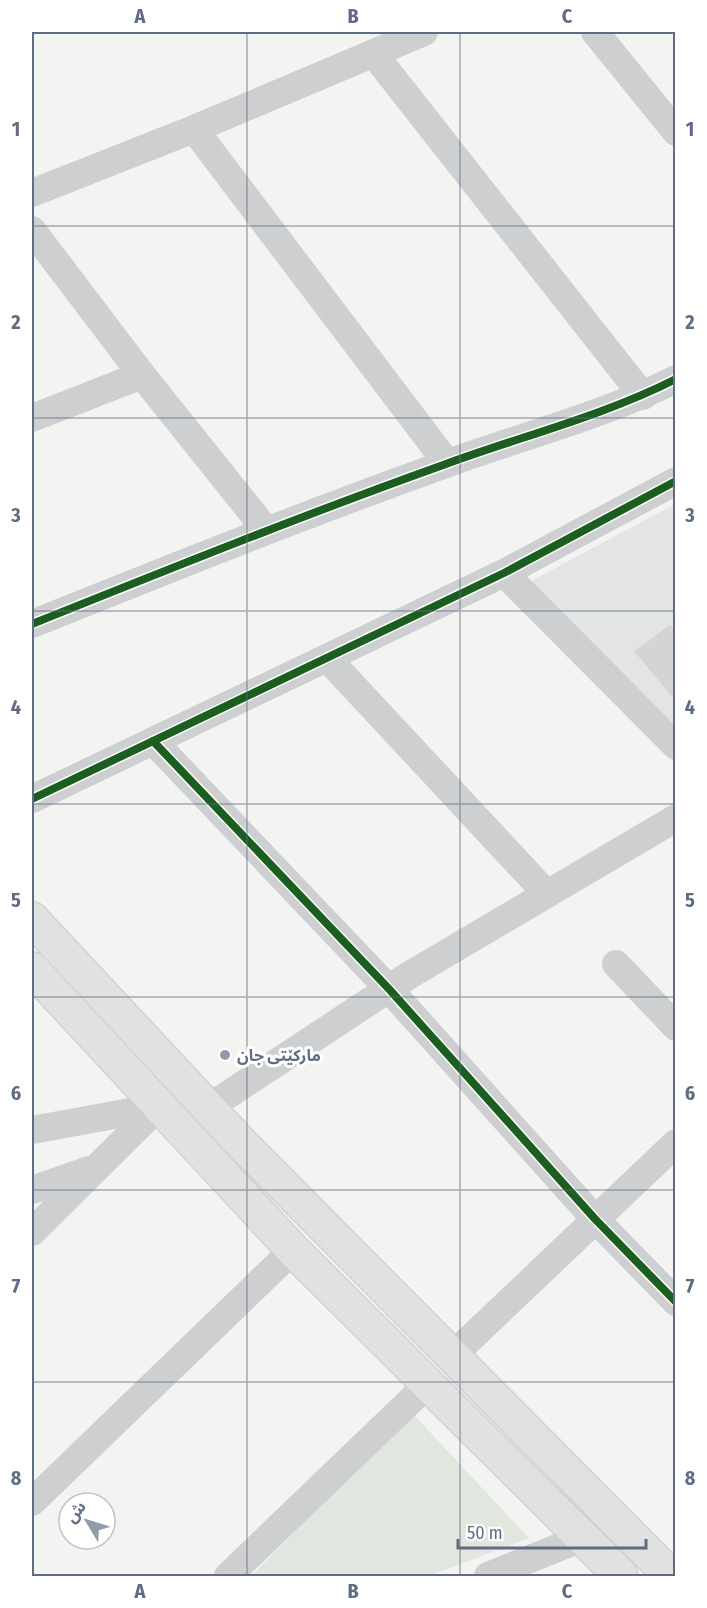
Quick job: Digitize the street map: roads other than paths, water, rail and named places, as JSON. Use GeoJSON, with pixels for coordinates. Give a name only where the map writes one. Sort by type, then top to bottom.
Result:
{"type":"FeatureCollection","features":[{"type":"Feature","properties":{"kind":"main road"},"geometry":{"type":"LineString","coordinates":[[32,919],[277,1179],[671,1576]]}},
{"type":"Feature","properties":{"kind":"main road"},"geometry":{"type":"LineString","coordinates":[[32,969],[287,1243],[621,1576]]}},
{"type":"Feature","properties":{"kind":"main road"},"geometry":{"type":"LineString","coordinates":[[247,1200],[259,1203],[271,1197],[275,1192],[277,1179]]}},
{"type":"Feature","properties":{"kind":"main road"},"geometry":{"type":"LineString","coordinates":[[287,1243],[282,1227],[287,1219],[304,1212],[313,1215]]}},
{"type":"Feature","properties":{"kind":"street"},"geometry":{"type":"LineString","coordinates":[[32,193],[194,129],[424,32]]}},
{"type":"Feature","properties":{"kind":"street"},"geometry":{"type":"LineString","coordinates":[[595,32],[675,132]]}},
{"type":"Feature","properties":{"kind":"street"},"geometry":{"type":"LineString","coordinates":[[373,53],[644,396]]}},
{"type":"Feature","properties":{"kind":"street"},"geometry":{"type":"LineString","coordinates":[[194,129],[447,463]]}},
{"type":"Feature","properties":{"kind":"street"},"geometry":{"type":"LineString","coordinates":[[32,230],[141,375],[266,530]]}},
{"type":"Feature","properties":{"kind":"street"},"geometry":{"type":"LineString","coordinates":[[32,418],[141,375]]}},
{"type":"Feature","properties":{"kind":"street"},"geometry":{"type":"LineString","coordinates":[[32,624],[266,530],[447,463],[644,396],[675,379]]}},
{"type":"Feature","properties":{"kind":"street"},"geometry":{"type":"LineString","coordinates":[[32,799],[504,573],[675,482]]}},
{"type":"Feature","properties":{"kind":"street"},"geometry":{"type":"LineString","coordinates":[[504,573],[675,746]]}},
{"type":"Feature","properties":{"kind":"street"},"geometry":{"type":"LineString","coordinates":[[327,658],[546,893]]}},
{"type":"Feature","properties":{"kind":"street"},"geometry":{"type":"LineString","coordinates":[[153,741],[389,989],[595,1219],[675,1302]]}},
{"type":"Feature","properties":{"kind":"street"},"geometry":{"type":"LineString","coordinates":[[208,1108],[408,976],[675,818]]}},
{"type":"Feature","properties":{"kind":"street"},"geometry":{"type":"LineString","coordinates":[[616,964],[675,1027]]}},
{"type":"Feature","properties":{"kind":"street"},"geometry":{"type":"LineString","coordinates":[[32,1130],[158,1107]]}},
{"type":"Feature","properties":{"kind":"street"},"geometry":{"type":"LineString","coordinates":[[32,1232],[158,1107]]}},
{"type":"Feature","properties":{"kind":"street"},"geometry":{"type":"LineString","coordinates":[[452,1356],[675,1143]]}},
{"type":"Feature","properties":{"kind":"street"},"geometry":{"type":"LineString","coordinates":[[32,1191],[100,1166]]}},
{"type":"Feature","properties":{"kind":"street"},"geometry":{"type":"LineString","coordinates":[[32,1502],[287,1243]]}},
{"type":"Feature","properties":{"kind":"street"},"geometry":{"type":"LineString","coordinates":[[228,1576],[428,1384]]}},
{"type":"Feature","properties":{"kind":"street"},"geometry":{"type":"LineString","coordinates":[[488,1576],[582,1538]]}},
{"type":"Feature","properties":{"kind":"place","name":"مارکێتی جان"},"geometry":{"type":"Point","coordinates":[225,1055]}}]}
